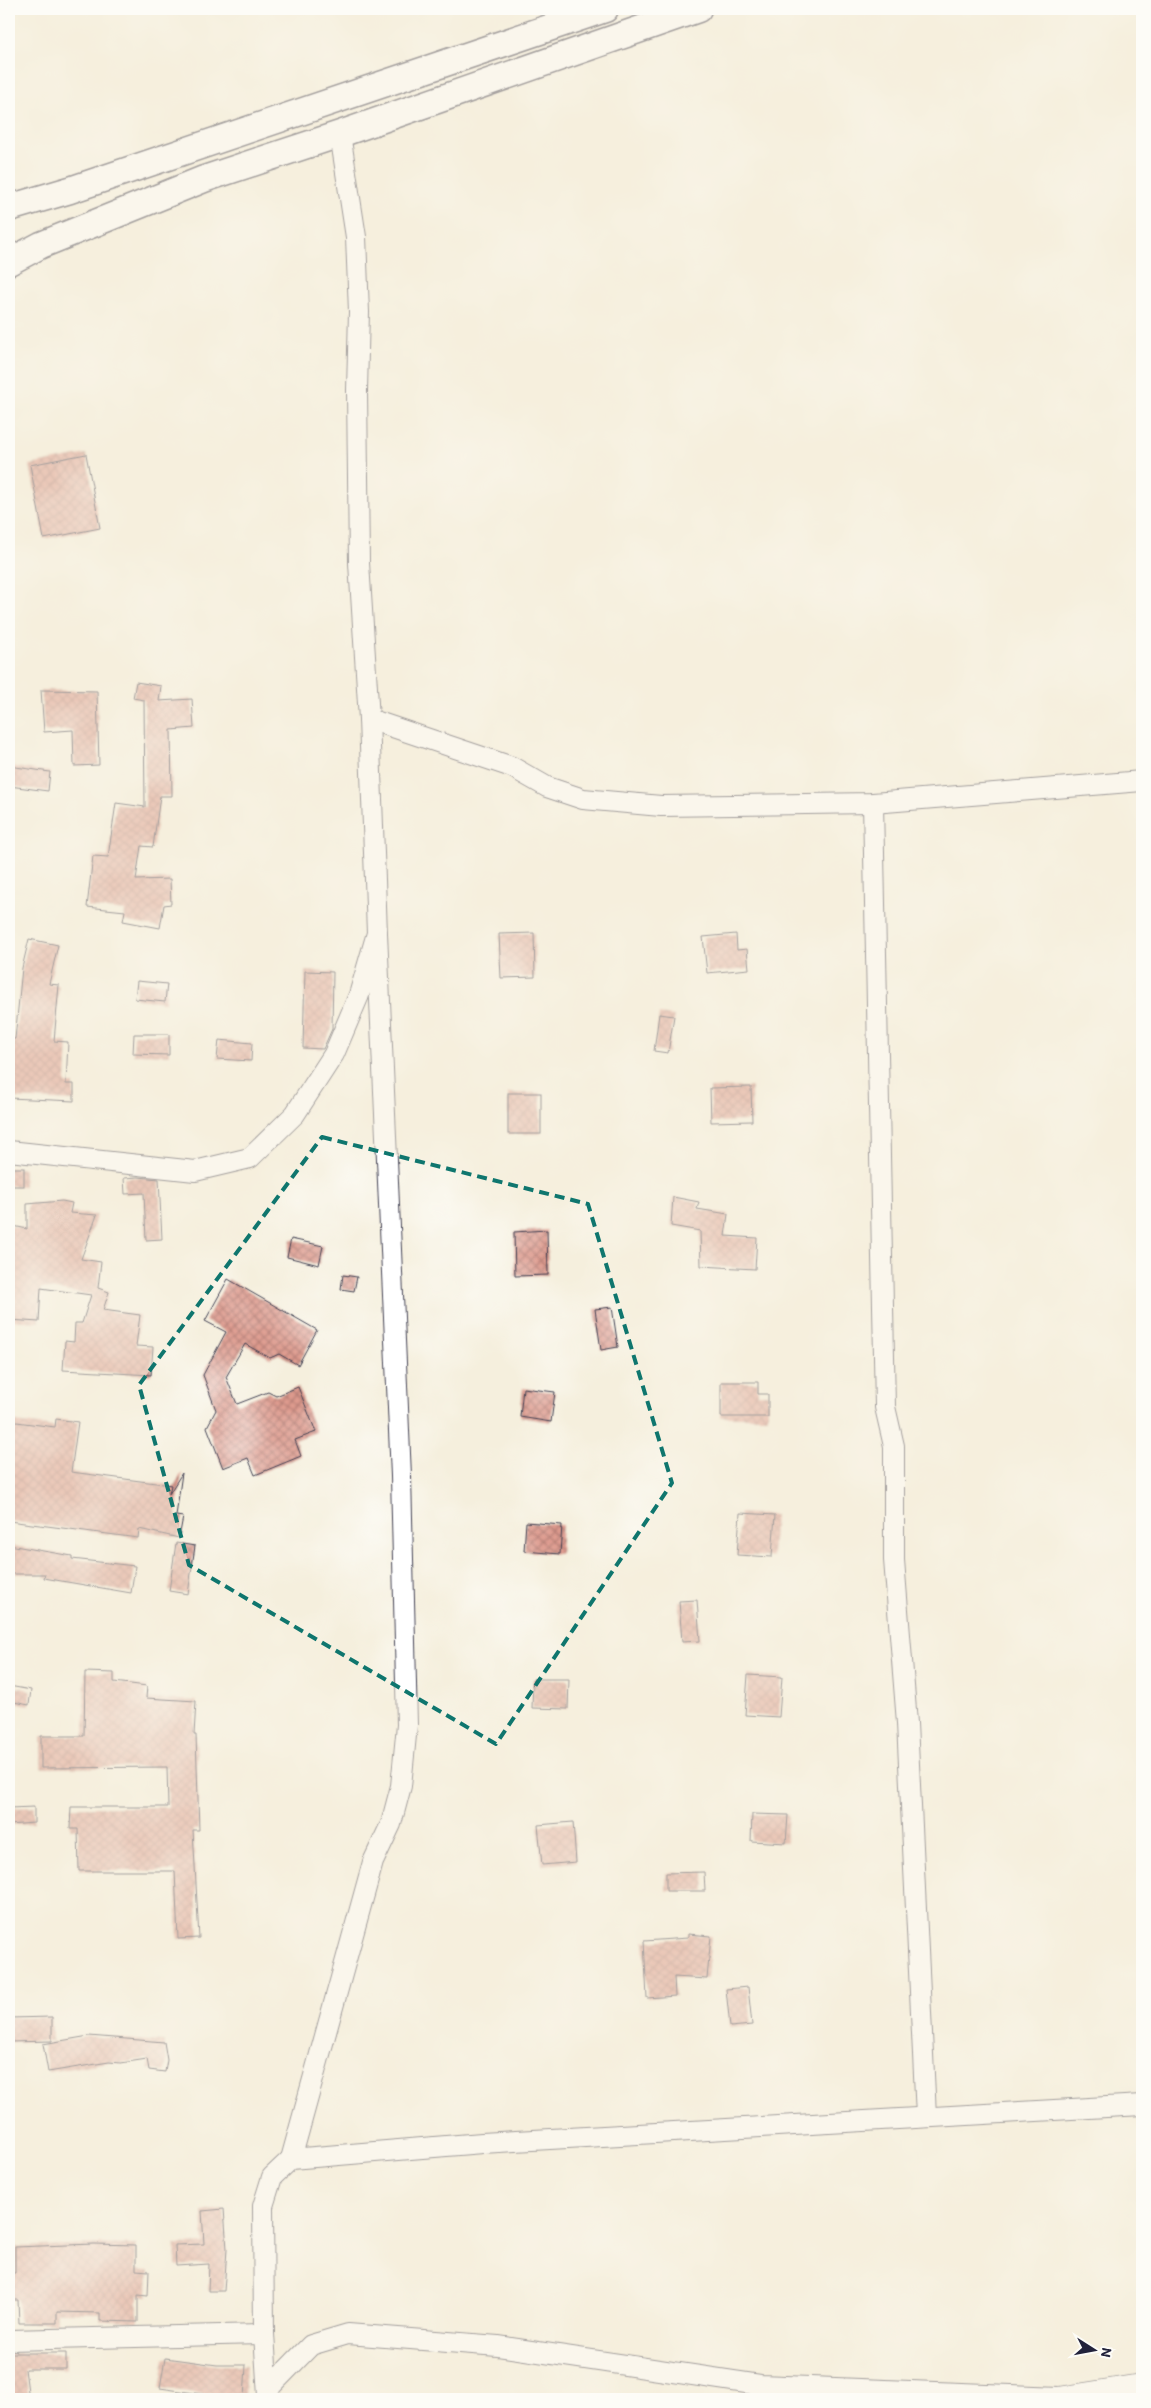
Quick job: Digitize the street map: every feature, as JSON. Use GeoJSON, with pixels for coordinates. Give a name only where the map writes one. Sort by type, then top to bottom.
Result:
{"type":"FeatureCollection","features":[{"type":"Feature","properties":{"kind":"main road"},"geometry":{"type":"LineString","coordinates":[[9,208],[87,184],[604,9]]}},
{"type":"Feature","properties":{"kind":"main road"},"geometry":{"type":"LineString","coordinates":[[9,262],[77,230],[204,179],[340,134],[698,9]]}},
{"type":"Feature","properties":{"kind":"street"},"geometry":{"type":"LineString","coordinates":[[268,2394],[264,2334],[263,2206],[272,2177],[291,2158],[372,1862],[391,1824],[398,1795],[407,1725],[400,1467],[369,719],[359,564],[357,390],[359,312],[356,237],[340,134]]}},
{"type":"Feature","properties":{"kind":"street"},"geometry":{"type":"LineString","coordinates":[[369,719],[512,768],[548,787],[583,799],[661,806],[873,803],[1142,781]]}},
{"type":"Feature","properties":{"kind":"street"},"geometry":{"type":"LineString","coordinates":[[873,803],[884,1407],[894,1446],[894,1560],[907,1733],[926,2116]]}},
{"type":"Feature","properties":{"kind":"street"},"geometry":{"type":"LineString","coordinates":[[9,1151],[195,1171],[250,1158],[296,1114],[334,1054],[359,995],[377,933]]}},
{"type":"Feature","properties":{"kind":"street"},"geometry":{"type":"LineString","coordinates":[[291,2158],[482,2142],[1142,2105]]}},
{"type":"Feature","properties":{"kind":"street"},"geometry":{"type":"LineString","coordinates":[[9,2340],[264,2334]]}},
{"type":"Feature","properties":{"kind":"street"},"geometry":{"type":"LineString","coordinates":[[268,2394],[311,2344],[348,2334],[498,2346],[760,2384],[1060,2397],[1142,2384]]}},
{"type":"Feature","properties":{"kind":"highlighted area"},"geometry":{"type":"Polygon","coordinates":[[[322,1137],[588,1204],[672,1483],[496,1744],[189,1565],[139,1385],[322,1137]]]}},
{"type":"Feature","properties":{"kind":"building"},"geometry":{"type":"Polygon","coordinates":[[[86,454],[100,528],[44,539],[30,465],[86,454]]]}},
{"type":"Feature","properties":{"kind":"building"},"geometry":{"type":"Polygon","coordinates":[[[136,682],[161,686],[159,701],[192,699],[194,728],[171,730],[172,796],[160,796],[153,847],[141,846],[136,880],[170,879],[171,904],[164,905],[160,928],[123,921],[125,911],[87,907],[93,856],[108,857],[116,803],[145,807],[144,700],[133,698],[136,682]]]}},
{"type":"Feature","properties":{"kind":"building"},"geometry":{"type":"Polygon","coordinates":[[[41,690],[97,691],[99,765],[74,766],[73,730],[44,732],[41,690]]]}},
{"type":"Feature","properties":{"kind":"building"},"geometry":{"type":"Polygon","coordinates":[[[9,766],[50,772],[48,791],[9,786],[9,766]]]}},
{"type":"Feature","properties":{"kind":"building"},"geometry":{"type":"Polygon","coordinates":[[[534,933],[535,977],[501,978],[499,934],[534,933]]]}},
{"type":"Feature","properties":{"kind":"building"},"geometry":{"type":"Polygon","coordinates":[[[736,934],[737,950],[747,949],[749,969],[707,973],[703,937],[736,934]]]}},
{"type":"Feature","properties":{"kind":"building"},"geometry":{"type":"Polygon","coordinates":[[[29,939],[58,945],[49,984],[59,985],[54,1041],[68,1042],[66,1084],[74,1084],[74,1101],[9,1098],[12,1039],[15,1039],[22,968],[29,939]]]}},
{"type":"Feature","properties":{"kind":"building"},"geometry":{"type":"Polygon","coordinates":[[[305,971],[333,972],[332,1029],[323,1049],[303,1048],[305,971]]]}},
{"type":"Feature","properties":{"kind":"building"},"geometry":{"type":"Polygon","coordinates":[[[137,981],[167,984],[165,1002],[135,999],[137,981]]]}},
{"type":"Feature","properties":{"kind":"building"},"geometry":{"type":"Polygon","coordinates":[[[659,1014],[674,1016],[668,1053],[654,1051],[659,1014]]]}},
{"type":"Feature","properties":{"kind":"building"},"geometry":{"type":"Polygon","coordinates":[[[134,1034],[169,1034],[169,1055],[133,1054],[134,1034]]]}},
{"type":"Feature","properties":{"kind":"building"},"geometry":{"type":"Polygon","coordinates":[[[219,1040],[252,1043],[251,1061],[217,1059],[219,1040]]]}},
{"type":"Feature","properties":{"kind":"building"},"geometry":{"type":"Polygon","coordinates":[[[751,1087],[752,1121],[711,1122],[710,1088],[751,1087]]]}},
{"type":"Feature","properties":{"kind":"building"},"geometry":{"type":"Polygon","coordinates":[[[508,1093],[541,1093],[541,1134],[508,1134],[508,1093]]]}},
{"type":"Feature","properties":{"kind":"building"},"geometry":{"type":"Polygon","coordinates":[[[9,1168],[24,1168],[24,1186],[9,1186],[9,1168]]]}},
{"type":"Feature","properties":{"kind":"building"},"geometry":{"type":"Polygon","coordinates":[[[124,1178],[159,1179],[162,1239],[146,1240],[144,1193],[125,1194],[124,1178]]]}},
{"type":"Feature","properties":{"kind":"building"},"geometry":{"type":"Polygon","coordinates":[[[673,1197],[699,1202],[697,1209],[728,1214],[725,1236],[757,1238],[755,1269],[701,1266],[700,1231],[671,1226],[673,1197]]]}},
{"type":"Feature","properties":{"kind":"building"},"geometry":{"type":"Polygon","coordinates":[[[62,1201],[72,1203],[70,1213],[97,1215],[81,1259],[101,1262],[98,1288],[109,1292],[103,1310],[140,1315],[136,1346],[153,1347],[151,1375],[63,1370],[65,1341],[74,1342],[75,1323],[82,1323],[91,1295],[41,1288],[39,1322],[9,1320],[9,1225],[27,1229],[27,1204],[62,1201]]]}},
{"type":"Feature","properties":{"kind":"building"},"geometry":{"type":"Polygon","coordinates":[[[547,1230],[548,1275],[515,1276],[514,1232],[547,1230]]]}},
{"type":"Feature","properties":{"kind":"building"},"geometry":{"type":"Polygon","coordinates":[[[291,1239],[323,1246],[319,1265],[287,1257],[291,1239]]]}},
{"type":"Feature","properties":{"kind":"building"},"geometry":{"type":"Polygon","coordinates":[[[343,1275],[357,1277],[354,1291],[341,1289],[343,1275]]]}},
{"type":"Feature","properties":{"kind":"building"},"geometry":{"type":"Polygon","coordinates":[[[228,1279],[317,1330],[298,1365],[279,1354],[270,1358],[245,1344],[226,1377],[237,1404],[268,1392],[276,1396],[298,1387],[316,1432],[295,1440],[301,1456],[255,1475],[248,1458],[223,1468],[207,1427],[216,1410],[203,1375],[226,1332],[205,1321],[228,1279]]]}},
{"type":"Feature","properties":{"kind":"building"},"geometry":{"type":"Polygon","coordinates":[[[612,1307],[618,1347],[601,1350],[595,1309],[612,1307]]]}},
{"type":"Feature","properties":{"kind":"building"},"geometry":{"type":"Polygon","coordinates":[[[721,1382],[758,1382],[758,1394],[768,1394],[768,1417],[721,1417],[721,1382]]]}},
{"type":"Feature","properties":{"kind":"building"},"geometry":{"type":"Polygon","coordinates":[[[523,1388],[555,1392],[551,1422],[520,1417],[523,1388]]]}},
{"type":"Feature","properties":{"kind":"building"},"geometry":{"type":"Polygon","coordinates":[[[56,1419],[78,1422],[71,1472],[171,1485],[169,1494],[182,1473],[176,1516],[183,1517],[179,1538],[139,1529],[138,1538],[9,1521],[9,1421],[55,1427],[56,1419]]]}},
{"type":"Feature","properties":{"kind":"building"},"geometry":{"type":"Polygon","coordinates":[[[740,1513],[775,1515],[772,1557],[737,1555],[740,1513]]]}},
{"type":"Feature","properties":{"kind":"building"},"geometry":{"type":"Polygon","coordinates":[[[526,1522],[562,1525],[560,1554],[524,1551],[526,1522]]]}},
{"type":"Feature","properties":{"kind":"building"},"geometry":{"type":"Polygon","coordinates":[[[176,1543],[195,1546],[188,1594],[169,1591],[176,1543]]]}},
{"type":"Feature","properties":{"kind":"building"},"geometry":{"type":"Polygon","coordinates":[[[9,1545],[72,1556],[72,1559],[135,1566],[131,1593],[44,1578],[45,1574],[9,1574],[9,1545]]]}},
{"type":"Feature","properties":{"kind":"building"},"geometry":{"type":"Polygon","coordinates":[[[697,1600],[700,1641],[682,1642],[679,1601],[697,1600]]]}},
{"type":"Feature","properties":{"kind":"building"},"geometry":{"type":"Polygon","coordinates":[[[85,1672],[114,1673],[114,1682],[147,1686],[146,1698],[196,1701],[194,1735],[196,1735],[199,1830],[193,1830],[199,1938],[178,1939],[175,1871],[79,1871],[78,1829],[70,1829],[71,1807],[168,1807],[167,1767],[41,1768],[41,1736],[84,1736],[85,1672]]]}},
{"type":"Feature","properties":{"kind":"building"},"geometry":{"type":"Polygon","coordinates":[[[748,1675],[782,1677],[779,1717],[745,1715],[748,1675]]]}},
{"type":"Feature","properties":{"kind":"building"},"geometry":{"type":"Polygon","coordinates":[[[533,1679],[569,1679],[568,1709],[532,1708],[533,1679]]]}},
{"type":"Feature","properties":{"kind":"building"},"geometry":{"type":"Polygon","coordinates":[[[9,1686],[31,1690],[29,1705],[9,1701],[9,1686]]]}},
{"type":"Feature","properties":{"kind":"building"},"geometry":{"type":"Polygon","coordinates":[[[34,1807],[34,1823],[9,1825],[9,1808],[34,1807]]]}},
{"type":"Feature","properties":{"kind":"building"},"geometry":{"type":"Polygon","coordinates":[[[752,1814],[788,1815],[786,1843],[751,1841],[752,1814]]]}},
{"type":"Feature","properties":{"kind":"building"},"geometry":{"type":"Polygon","coordinates":[[[573,1822],[576,1862],[542,1865],[538,1825],[573,1822]]]}},
{"type":"Feature","properties":{"kind":"building"},"geometry":{"type":"Polygon","coordinates":[[[704,1872],[705,1891],[666,1891],[666,1873],[704,1872]]]}},
{"type":"Feature","properties":{"kind":"building"},"geometry":{"type":"Polygon","coordinates":[[[688,1934],[711,1936],[707,1979],[674,1977],[675,1996],[647,1998],[644,1941],[688,1938],[688,1934]]]}},
{"type":"Feature","properties":{"kind":"building"},"geometry":{"type":"Polygon","coordinates":[[[748,1987],[752,2025],[730,2027],[726,1989],[748,1987]]]}},
{"type":"Feature","properties":{"kind":"building"},"geometry":{"type":"Polygon","coordinates":[[[52,2017],[52,2041],[9,2042],[9,2018],[52,2017]]]}},
{"type":"Feature","properties":{"kind":"building"},"geometry":{"type":"Polygon","coordinates":[[[89,2036],[164,2042],[167,2060],[165,2072],[149,2070],[147,2059],[121,2063],[109,2062],[48,2072],[43,2044],[89,2036]]]}},
{"type":"Feature","properties":{"kind":"building"},"geometry":{"type":"Polygon","coordinates":[[[224,2209],[227,2249],[224,2291],[208,2291],[209,2264],[176,2266],[175,2245],[204,2244],[202,2211],[224,2209]]]}},
{"type":"Feature","properties":{"kind":"building"},"geometry":{"type":"Polygon","coordinates":[[[93,2244],[136,2245],[136,2270],[149,2271],[148,2296],[138,2295],[138,2322],[100,2321],[100,2313],[57,2312],[57,2323],[19,2323],[18,2300],[9,2300],[9,2273],[15,2273],[15,2247],[93,2244]]]}},
{"type":"Feature","properties":{"kind":"building"},"geometry":{"type":"Polygon","coordinates":[[[9,2353],[66,2353],[66,2369],[25,2369],[29,2399],[9,2399],[9,2353]]]}},
{"type":"Feature","properties":{"kind":"building"},"geometry":{"type":"Polygon","coordinates":[[[165,2358],[217,2365],[246,2365],[244,2399],[215,2399],[215,2396],[160,2388],[165,2358]]]}}]}
